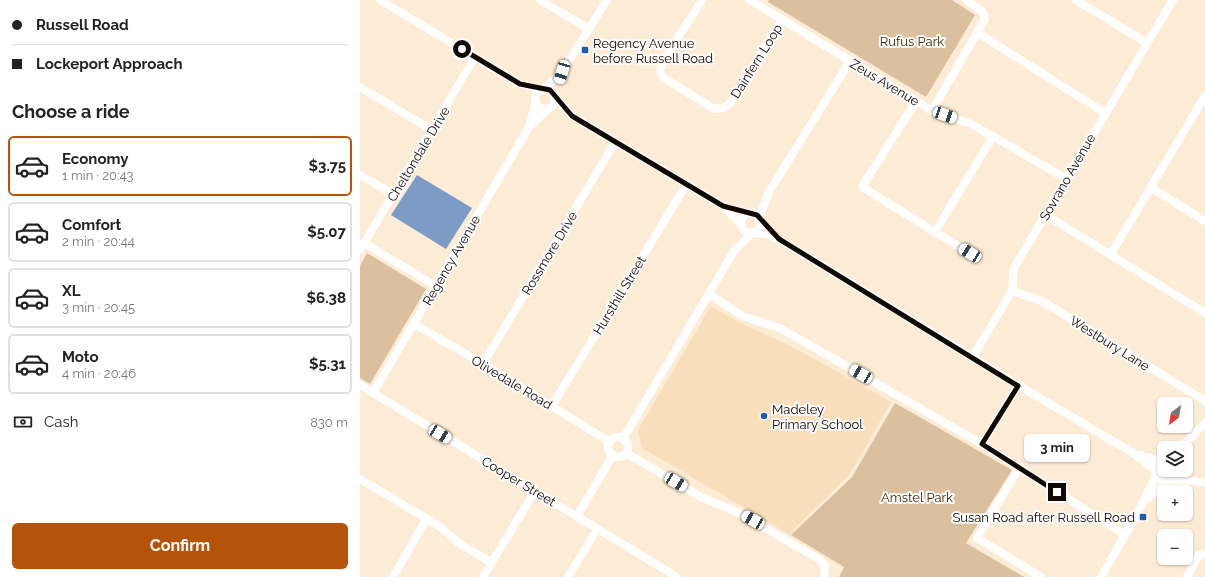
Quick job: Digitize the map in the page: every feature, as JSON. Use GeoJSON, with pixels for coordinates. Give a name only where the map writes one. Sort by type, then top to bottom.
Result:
{"type":"FeatureCollection","features":[{"type":"Feature","properties":{"kind":"street"},"geometry":{"type":"LineString","coordinates":[[380,0],[520,84],[536,101],[540,108],[572,116],[723,206],[741,225],[745,232],[765,234],[779,239],[1018,386],[1133,453],[1162,480],[1203,482]]}},
{"type":"Feature","properties":{"kind":"street"},"geometry":{"type":"LineString","coordinates":[[540,0],[589,29]]}},
{"type":"Feature","properties":{"kind":"street"},"geometry":{"type":"LineString","coordinates":[[548,109],[554,104],[562,72],[607,0]]}},
{"type":"Feature","properties":{"kind":"street","name":"Dainfern Loop"},"geometry":{"type":"LineString","coordinates":[[702,0],[662,64],[660,73],[664,78],[714,109],[724,108],[730,103],[782,19]]}},
{"type":"Feature","properties":{"kind":"street"},"geometry":{"type":"LineString","coordinates":[[932,111],[985,20],[983,12],[966,0]]}},
{"type":"Feature","properties":{"kind":"street"},"geometry":{"type":"LineString","coordinates":[[1076,0],[1147,43]]}},
{"type":"Feature","properties":{"kind":"street","name":"Sovrano Avenue"},"geometry":{"type":"LineString","coordinates":[[972,358],[1012,291],[1014,268],[1173,0]]}},
{"type":"Feature","properties":{"kind":"street","name":"Zeus Avenue"},"geometry":{"type":"LineString","coordinates":[[755,1],[932,111],[971,124],[1067,179]]}},
{"type":"Feature","properties":{"kind":"street"},"geometry":{"type":"LineString","coordinates":[[978,33],[1105,113]]}},
{"type":"Feature","properties":{"kind":"street","name":"Cheltondale Drive"},"geometry":{"type":"LineString","coordinates":[[362,246],[475,57]]}},
{"type":"Feature","properties":{"kind":"street"},"geometry":{"type":"LineString","coordinates":[[623,438],[734,251],[742,217],[750,213],[769,192],[850,61]]}},
{"type":"Feature","properties":{"kind":"street"},"geometry":{"type":"LineString","coordinates":[[536,101],[537,93],[562,72]]}},
{"type":"Feature","properties":{"kind":"street"},"geometry":{"type":"LineString","coordinates":[[520,84],[550,90],[572,116]]}},
{"type":"Feature","properties":{"kind":"street"},"geometry":{"type":"LineString","coordinates":[[360,87],[432,130]]}},
{"type":"Feature","properties":{"kind":"street"},"geometry":{"type":"LineString","coordinates":[[1111,254],[1205,96]]}},
{"type":"Feature","properties":{"kind":"street","name":"Regency Avenue"},"geometry":{"type":"LineString","coordinates":[[373,392],[529,127],[536,101]]}},
{"type":"Feature","properties":{"kind":"street"},"geometry":{"type":"LineString","coordinates":[[916,101],[862,187],[970,253]]}},
{"type":"Feature","properties":{"kind":"street","name":"Regency Avenue"},"geometry":{"type":"LineString","coordinates":[[529,127],[548,109]]}},
{"type":"Feature","properties":{"kind":"street"},"geometry":{"type":"LineString","coordinates":[[935,232],[993,136]]}},
{"type":"Feature","properties":{"kind":"street","name":"Rossmore Drive"},"geometry":{"type":"LineString","coordinates":[[483,364],[615,142]]}},
{"type":"Feature","properties":{"kind":"street"},"geometry":{"type":"LineString","coordinates":[[360,175],[393,194]]}},
{"type":"Feature","properties":{"kind":"street","name":"Hursthill Street"},"geometry":{"type":"LineString","coordinates":[[552,406],[686,184]]}},
{"type":"Feature","properties":{"kind":"street"},"geometry":{"type":"LineString","coordinates":[[1150,187],[1205,221]]}},
{"type":"Feature","properties":{"kind":"street"},"geometry":{"type":"LineString","coordinates":[[734,251],[753,233],[759,230],[760,219],[769,192]]}},
{"type":"Feature","properties":{"kind":"street"},"geometry":{"type":"LineString","coordinates":[[723,206],[750,213],[760,219],[779,239]]}},
{"type":"Feature","properties":{"kind":"street"},"geometry":{"type":"LineString","coordinates":[[1046,215],[1205,313]]}},
{"type":"Feature","properties":{"kind":"street"},"geometry":{"type":"LineString","coordinates":[[362,246],[436,286]]}},
{"type":"Feature","properties":{"kind":"street","name":"Westbury Lane"},"geometry":{"type":"LineString","coordinates":[[1012,291],[1042,301],[1205,401]]}},
{"type":"Feature","properties":{"kind":"street"},"geometry":{"type":"LineString","coordinates":[[709,294],[742,316],[780,328],[982,444],[1125,535]]}},
{"type":"Feature","properties":{"kind":"street","name":"Olivedale Road"},"geometry":{"type":"LineString","coordinates":[[414,324],[483,364],[610,442]]}},
{"type":"Feature","properties":{"kind":"street","name":"Cooper Street"},"geometry":{"type":"LineString","coordinates":[[360,385],[677,577]]}},
{"type":"Feature","properties":{"kind":"street"},"geometry":{"type":"LineString","coordinates":[[982,444],[1018,386]]}},
{"type":"Feature","properties":{"kind":"street"},"geometry":{"type":"LineString","coordinates":[[1189,440],[1205,423]]}},
{"type":"Feature","properties":{"kind":"street"},"geometry":{"type":"LineString","coordinates":[[615,438],[623,438],[628,444],[626,453],[621,456],[613,455],[609,450],[610,442],[615,438]]}},
{"type":"Feature","properties":{"kind":"street"},"geometry":{"type":"LineString","coordinates":[[626,453],[701,497],[739,512],[820,560],[825,566],[824,577]]}},
{"type":"Feature","properties":{"kind":"street"},"geometry":{"type":"LineString","coordinates":[[1133,453],[1157,459]]}},
{"type":"Feature","properties":{"kind":"street"},"geometry":{"type":"LineString","coordinates":[[577,516],[613,455]]}},
{"type":"Feature","properties":{"kind":"street"},"geometry":{"type":"LineString","coordinates":[[1101,577],[1144,501],[1156,473],[1157,466]]}},
{"type":"Feature","properties":{"kind":"street"},"geometry":{"type":"LineString","coordinates":[[1019,468],[977,538],[1041,577]]}},
{"type":"Feature","properties":{"kind":"street"},"geometry":{"type":"LineString","coordinates":[[1144,501],[1170,481],[1173,477]]}},
{"type":"Feature","properties":{"kind":"street"},"geometry":{"type":"LineString","coordinates":[[1191,477],[1203,482]]}},
{"type":"Feature","properties":{"kind":"street"},"geometry":{"type":"LineString","coordinates":[[360,478],[426,520],[439,526],[460,544],[492,563]]}},
{"type":"Feature","properties":{"kind":"street"},"geometry":{"type":"LineString","coordinates":[[483,577],[535,491]]}},
{"type":"Feature","properties":{"kind":"street"},"geometry":{"type":"LineString","coordinates":[[393,577],[426,520]]}},
{"type":"Feature","properties":{"kind":"street"},"geometry":{"type":"LineString","coordinates":[[568,577],[597,529]]}},
{"type":"Feature","properties":{"kind":"street"},"geometry":{"type":"LineString","coordinates":[[1186,577],[1199,555],[1205,554]]}},
{"type":"Feature","properties":{"kind":"shaded area","name":"Madeley Primary School"},"geometry":{"type":"Polygon","coordinates":[[[711,306],[740,323],[791,346],[891,402],[850,474],[789,534],[642,448],[638,430],[711,306]]]}},
{"type":"Feature","properties":{"kind":"green space","name":"Rufus Park"},"geometry":{"type":"Polygon","coordinates":[[[769,0],[952,0],[975,15],[926,97],[768,2],[769,0]]]}},
{"type":"Feature","properties":{"kind":"green space"},"geometry":{"type":"Polygon","coordinates":[[[367,253],[426,289],[370,384],[360,378],[360,266],[367,253]]]}},
{"type":"Feature","properties":{"kind":"green space","name":"Amstel Park"},"geometry":{"type":"Polygon","coordinates":[[[895,403],[1012,470],[966,543],[1024,577],[839,577],[844,567],[791,535],[852,477],[895,403]]]}},
{"type":"Feature","properties":{"kind":"water"},"geometry":{"type":"Polygon","coordinates":[[[417,175],[472,208],[446,249],[391,215],[417,175]]]}},
{"type":"Feature","properties":{"kind":"place","name":"Regency Avenue before Russell Road"},"geometry":{"type":"Point","coordinates":[585,50]}},
{"type":"Feature","properties":{"kind":"place","name":"Madeley Primary School"},"geometry":{"type":"Point","coordinates":[764,416]}},
{"type":"Feature","properties":{"kind":"place","name":"Susan Road after Russell Road"},"geometry":{"type":"Point","coordinates":[1143,517]}},
{"type":"Feature","properties":{"kind":"route"},"geometry":{"type":"LineString","coordinates":[[462,49],[520,84],[543,90],[550,90],[572,116],[723,206],[757,215],[779,239],[1018,386],[982,444],[1057,492]]}}]}
